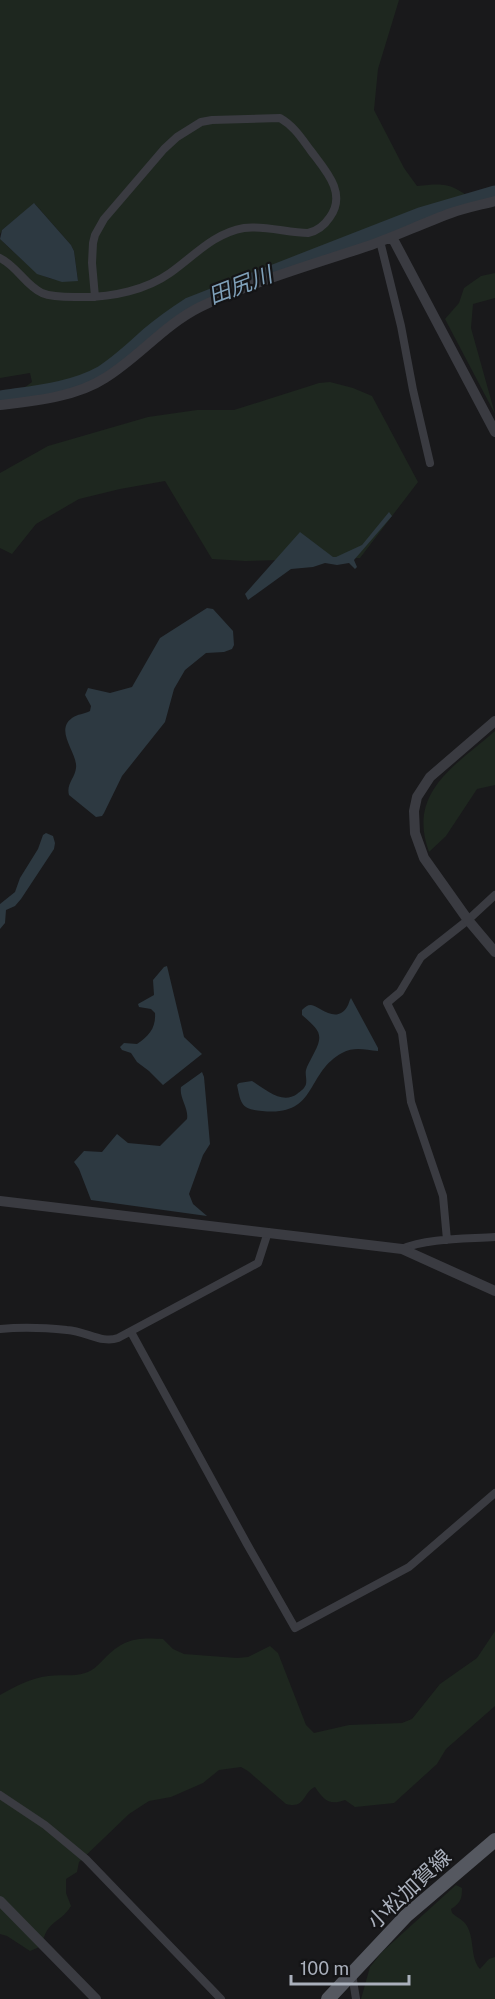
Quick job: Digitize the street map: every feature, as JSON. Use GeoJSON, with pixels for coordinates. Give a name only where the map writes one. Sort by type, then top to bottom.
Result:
{"type":"FeatureCollection","features":[{"type":"Feature","properties":{"kind":"main road","name":"小松加賀線"},"geometry":{"type":"LineString","coordinates":[[328,1999],[406,1916],[495,1840]]}},
{"type":"Feature","properties":{"kind":"street"},"geometry":{"type":"LineString","coordinates":[[0,258],[43,293],[57,296],[96,297],[123,292],[155,282],[211,241],[245,228],[300,233],[318,231],[331,217],[336,207],[337,197],[332,179],[297,131],[280,118],[201,122],[164,149],[104,219],[95,235],[92,263],[96,297]]}},
{"type":"Feature","properties":{"kind":"street"},"geometry":{"type":"LineString","coordinates":[[0,405],[70,393],[103,380],[137,355],[173,323],[201,306],[264,281],[380,242],[452,213],[495,201]]}},
{"type":"Feature","properties":{"kind":"street"},"geometry":{"type":"LineString","coordinates":[[392,237],[495,432]]}},
{"type":"Feature","properties":{"kind":"street"},"geometry":{"type":"LineString","coordinates":[[380,242],[430,463]]}},
{"type":"Feature","properties":{"kind":"street"},"geometry":{"type":"LineString","coordinates":[[495,721],[430,777],[415,804],[415,832],[421,851],[468,920],[495,952]]}},
{"type":"Feature","properties":{"kind":"street"},"geometry":{"type":"LineString","coordinates":[[447,1240],[443,1196],[411,1102],[402,1034],[387,1003],[400,992],[421,957],[468,920],[495,895]]}},
{"type":"Feature","properties":{"kind":"street"},"geometry":{"type":"LineString","coordinates":[[0,1201],[402,1249],[495,1291]]}},
{"type":"Feature","properties":{"kind":"street"},"geometry":{"type":"LineString","coordinates":[[0,1329],[74,1330],[105,1341],[118,1338],[258,1263],[268,1232]]}},
{"type":"Feature","properties":{"kind":"street"},"geometry":{"type":"LineString","coordinates":[[402,1249],[447,1240],[495,1237]]}},
{"type":"Feature","properties":{"kind":"street"},"geometry":{"type":"LineString","coordinates":[[131,1332],[295,1628],[409,1567],[495,1493]]}},
{"type":"Feature","properties":{"kind":"street"},"geometry":{"type":"LineString","coordinates":[[0,1795],[45,1825],[86,1859],[221,1999]]}},
{"type":"Feature","properties":{"kind":"street"},"geometry":{"type":"LineString","coordinates":[[0,1901],[96,1999]]}},
{"type":"Feature","properties":{"kind":"street"},"geometry":{"type":"LineString","coordinates":[[352,1974],[356,1999]]}},
{"type":"Feature","properties":{"kind":"shaded area"},"geometry":{"type":"Polygon","coordinates":[[[0,0],[399,0],[378,69],[374,110],[404,168],[417,186],[447,186],[474,201],[385,231],[200,301],[168,321],[117,366],[90,381],[30,397],[0,402],[0,394],[21,390],[32,382],[30,373],[0,378],[0,238],[25,262],[44,276],[59,280],[78,280],[71,245],[35,204],[3,229],[0,234],[0,0]]]}},
{"type":"Feature","properties":{"kind":"shaded area"},"geometry":{"type":"Polygon","coordinates":[[[34,203],[71,245],[78,281],[62,282],[37,274],[0,239],[2,230],[34,203]]]}},
{"type":"Feature","properties":{"kind":"shaded area"},"geometry":{"type":"Polygon","coordinates":[[[495,273],[495,298],[473,304],[471,328],[495,414],[445,319],[459,303],[464,288],[481,276],[495,273]]]}},
{"type":"Feature","properties":{"kind":"shaded area"},"geometry":{"type":"Polygon","coordinates":[[[330,382],[372,396],[418,482],[360,558],[245,561],[212,559],[165,481],[79,499],[36,524],[12,554],[0,548],[0,473],[48,446],[148,417],[197,410],[234,410],[319,383],[330,382]]]}},
{"type":"Feature","properties":{"kind":"shaded area"},"geometry":{"type":"Polygon","coordinates":[[[389,512],[392,516],[354,560],[357,567],[355,569],[349,563],[337,565],[325,563],[313,567],[291,569],[248,600],[245,594],[300,532],[336,557],[362,545],[389,512]]]}},
{"type":"Feature","properties":{"kind":"shaded area"},"geometry":{"type":"Polygon","coordinates":[[[207,608],[213,609],[233,631],[232,649],[206,653],[185,670],[174,689],[165,722],[122,776],[102,816],[96,817],[69,795],[76,762],[66,736],[67,723],[74,717],[90,711],[91,706],[85,695],[88,688],[110,693],[132,687],[160,638],[207,608]]]}},
{"type":"Feature","properties":{"kind":"shaded area"},"geometry":{"type":"Polygon","coordinates":[[[495,731],[495,785],[477,789],[446,836],[429,852],[424,831],[424,813],[430,797],[439,782],[451,769],[495,731]]]}},
{"type":"Feature","properties":{"kind":"shaded area"},"geometry":{"type":"Polygon","coordinates":[[[46,833],[53,836],[54,849],[21,899],[15,906],[6,910],[5,923],[0,929],[0,904],[15,892],[20,878],[46,833]]]}},
{"type":"Feature","properties":{"kind":"shaded area"},"geometry":{"type":"Polygon","coordinates":[[[167,966],[184,1037],[202,1054],[163,1085],[137,1062],[131,1053],[120,1047],[124,1043],[137,1044],[151,1031],[155,1013],[151,1009],[139,1007],[138,1004],[154,995],[153,980],[167,966]]]}},
{"type":"Feature","properties":{"kind":"shaded area"},"geometry":{"type":"Polygon","coordinates":[[[351,998],[378,1051],[356,1049],[342,1053],[330,1061],[302,1101],[293,1107],[280,1111],[262,1111],[246,1107],[240,1097],[237,1085],[239,1083],[252,1081],[274,1095],[285,1098],[303,1089],[306,1084],[306,1068],[316,1049],[319,1033],[302,1015],[302,1010],[311,1005],[328,1013],[338,1014],[343,1012],[351,998]]]}},
{"type":"Feature","properties":{"kind":"shaded area"},"geometry":{"type":"Polygon","coordinates":[[[202,1072],[210,1144],[203,1155],[189,1194],[193,1204],[207,1216],[91,1200],[74,1162],[84,1151],[102,1152],[117,1134],[128,1143],[160,1146],[187,1119],[181,1087],[202,1072]]]}},
{"type":"Feature","properties":{"kind":"shaded area"},"geometry":{"type":"Polygon","coordinates":[[[495,1631],[495,1706],[446,1749],[437,1764],[394,1803],[355,1807],[345,1800],[327,1801],[315,1787],[301,1802],[286,1804],[241,1767],[219,1770],[203,1783],[171,1797],[149,1801],[129,1814],[79,1862],[77,1872],[66,1879],[66,1893],[71,1906],[47,1931],[42,1946],[30,1951],[0,1934],[0,1695],[35,1679],[88,1672],[117,1647],[137,1639],[163,1639],[173,1649],[184,1654],[237,1658],[248,1657],[270,1646],[278,1653],[306,1725],[314,1733],[349,1725],[402,1723],[412,1719],[440,1684],[477,1658],[495,1631]]]}},
{"type":"Feature","properties":{"kind":"shaded area"},"geometry":{"type":"Polygon","coordinates":[[[456,1885],[462,1888],[462,1895],[459,1902],[451,1909],[452,1913],[468,1927],[480,1969],[489,1959],[495,1957],[495,1999],[361,1999],[370,1967],[382,1952],[456,1885]]]}},
{"type":"Feature","properties":{"kind":"waterway","name":"田尻川"},"geometry":{"type":"LineString","coordinates":[[0,398],[52,390],[90,379],[102,373],[189,305],[420,215],[495,193]]}}]}
